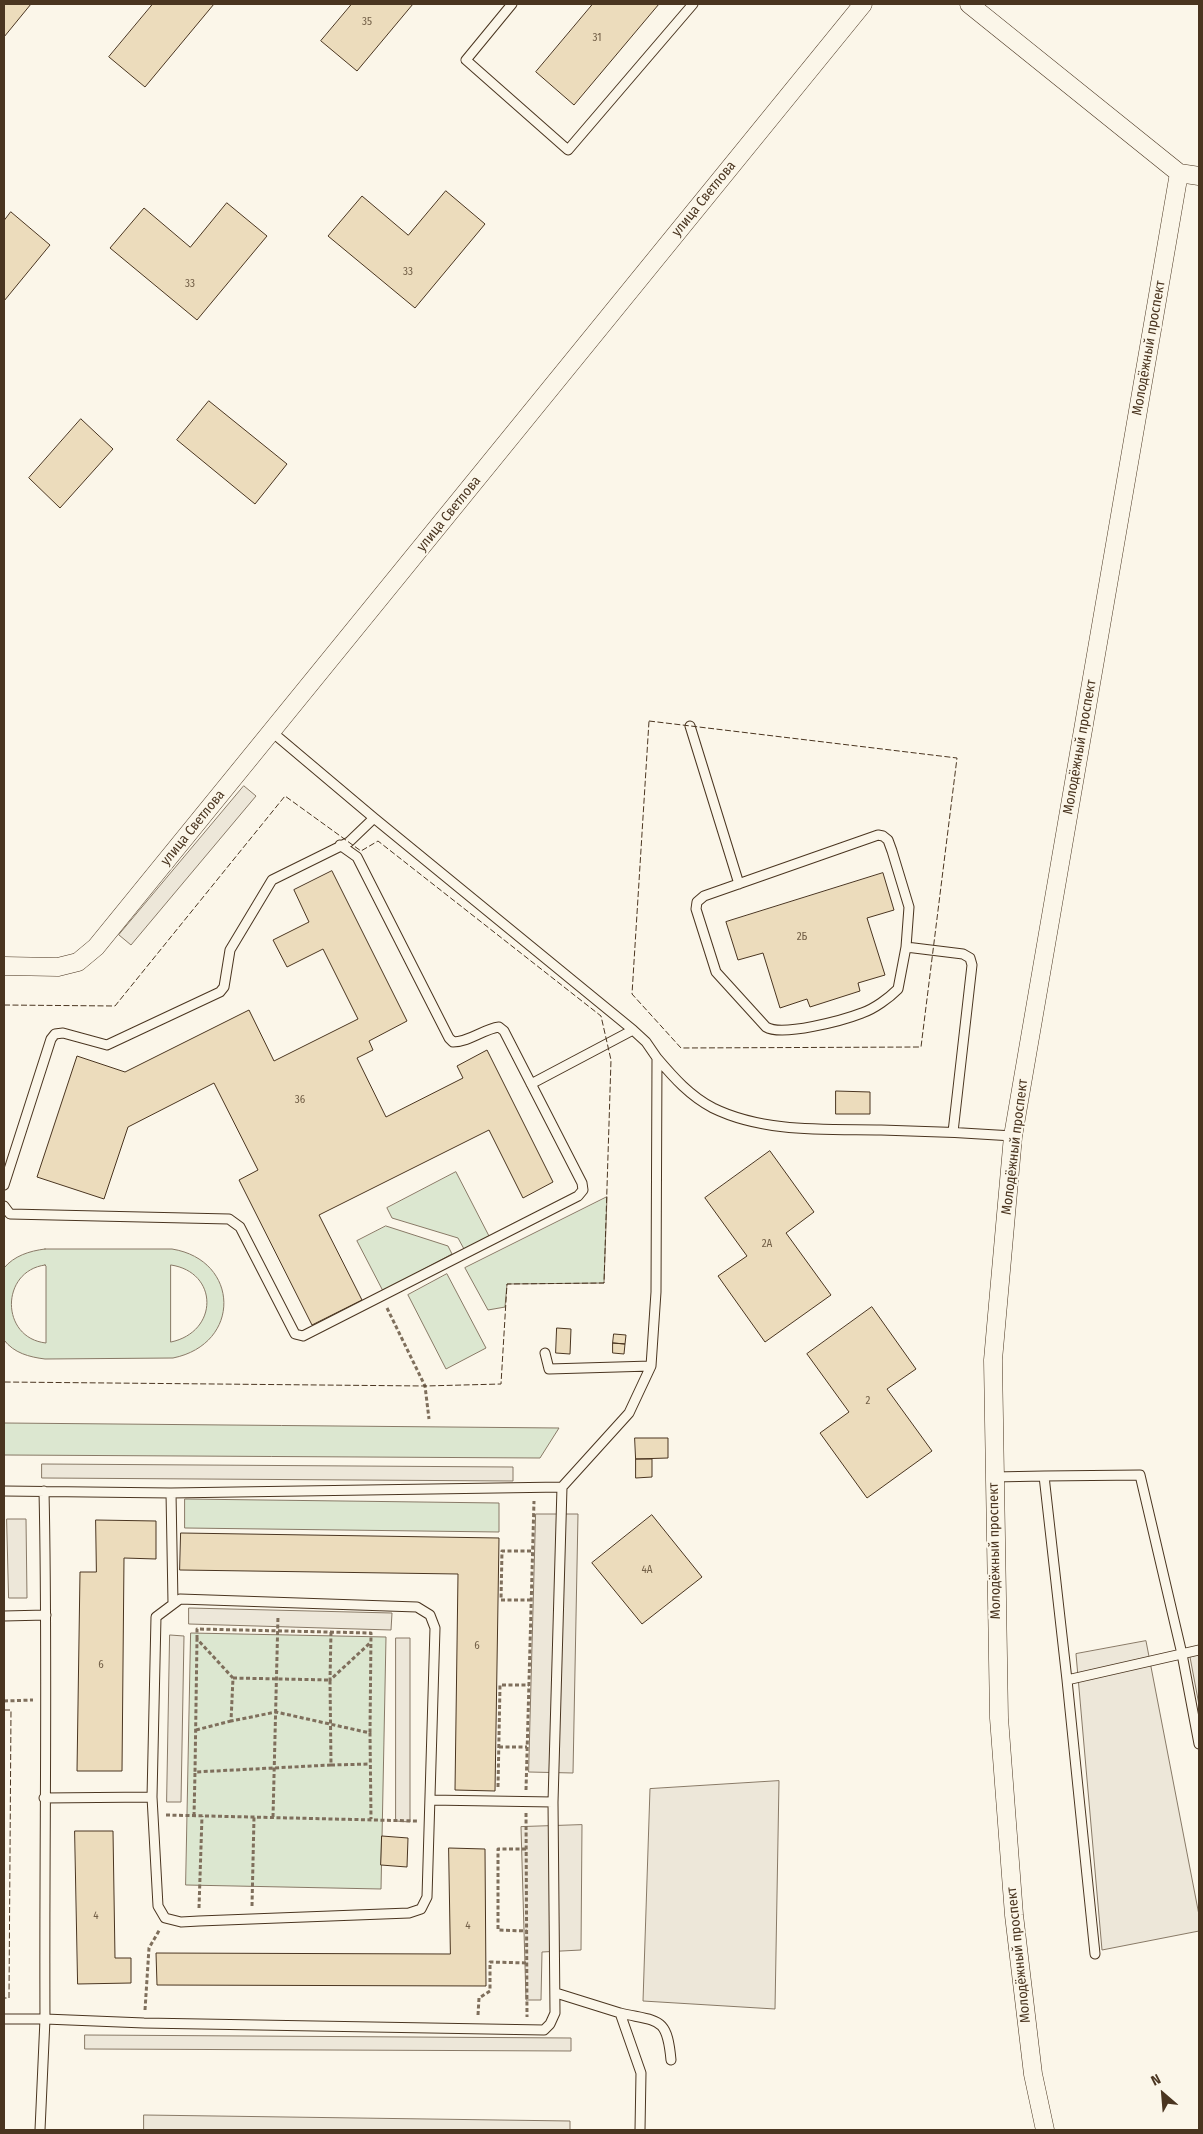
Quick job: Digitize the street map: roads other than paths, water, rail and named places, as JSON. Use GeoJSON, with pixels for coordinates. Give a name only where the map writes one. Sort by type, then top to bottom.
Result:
{"type":"FeatureCollection","features":[{"type":"Feature","properties":{"kind":"street","name":"улица Светлова"},"geometry":{"type":"LineString","coordinates":[[4,966],[58,967],[78,962],[96,947],[863,4]]}},
{"type":"Feature","properties":{"kind":"street"},"geometry":{"type":"LineString","coordinates":[[970,4],[1179,173],[1199,176]]}},
{"type":"Feature","properties":{"kind":"street","name":"Молодёжный проспект"},"geometry":{"type":"LineString","coordinates":[[1045,2130],[1033,2074],[1014,1915],[999,1718],[992,1360],[1013,1136],[1179,173]]}},
{"type":"Feature","properties":{"kind":"lane"},"geometry":{"type":"LineString","coordinates":[[512,4],[466,60],[568,150],[693,4]]}},
{"type":"Feature","properties":{"kind":"lane"},"geometry":{"type":"LineString","coordinates":[[690,726],[739,884]]}},
{"type":"Feature","properties":{"kind":"lane"},"geometry":{"type":"LineString","coordinates":[[272,732],[633,1030],[646,1042],[682,1087],[713,1108],[754,1122],[804,1129],[953,1132],[1013,1136]]}},
{"type":"Feature","properties":{"kind":"lane"},"geometry":{"type":"LineString","coordinates":[[4,1185],[51,1039],[56,1034],[63,1033],[107,1045],[220,992],[224,987],[230,950],[272,880],[349,842],[374,818]]}},
{"type":"Feature","properties":{"kind":"lane"},"geometry":{"type":"LineString","coordinates":[[878,836],[883,836],[888,840],[909,907],[906,947],[898,989],[864,1013],[809,1028],[769,1029],[716,972],[696,909],[697,902],[704,896],[878,836]]}},
{"type":"Feature","properties":{"kind":"lane"},"geometry":{"type":"LineString","coordinates":[[4,1206],[10,1214],[229,1219],[240,1227],[294,1334],[303,1336],[578,1196],[583,1190],[582,1183],[504,1031],[499,1027],[462,1042],[453,1042],[449,1038],[357,857],[340,845]]}},
{"type":"Feature","properties":{"kind":"lane"},"geometry":{"type":"LineString","coordinates":[[906,947],[963,954],[970,958],[972,965],[953,1132]]}},
{"type":"Feature","properties":{"kind":"lane"},"geometry":{"type":"LineString","coordinates":[[531,1084],[633,1030]]}},
{"type":"Feature","properties":{"kind":"lane"},"geometry":{"type":"LineString","coordinates":[[4,2019],[528,2030],[544,2030],[550,2024],[555,2013],[556,1994],[553,1802],[562,1488],[629,1413],[651,1366],[656,1292],[657,1058]]}},
{"type":"Feature","properties":{"kind":"lane"},"geometry":{"type":"LineString","coordinates":[[545,1353],[549,1368],[651,1366]]}},
{"type":"Feature","properties":{"kind":"lane"},"geometry":{"type":"LineString","coordinates":[[994,1477],[1140,1475],[1182,1654],[1199,1744]]}},
{"type":"Feature","properties":{"kind":"lane"},"geometry":{"type":"LineString","coordinates":[[1044,1476],[1095,1954]]}},
{"type":"Feature","properties":{"kind":"lane"},"geometry":{"type":"LineString","coordinates":[[4,1491],[171,1493],[562,1488]]}},
{"type":"Feature","properties":{"kind":"lane"},"geometry":{"type":"LineString","coordinates":[[40,2130],[45,2019],[44,1798],[46,1615],[44,1491]]}},
{"type":"Feature","properties":{"kind":"lane"},"geometry":{"type":"LineString","coordinates":[[171,1493],[173,1603]]}},
{"type":"Feature","properties":{"kind":"lane"},"geometry":{"type":"LineString","coordinates":[[180,1599],[417,1607],[430,1615],[435,1628],[430,1821],[427,1897],[421,1909],[408,1913],[199,1922],[181,1922],[166,1918],[158,1906],[152,1797],[156,1616],[173,1603],[180,1599]]}},
{"type":"Feature","properties":{"kind":"lane"},"geometry":{"type":"LineString","coordinates":[[4,1616],[46,1615]]}},
{"type":"Feature","properties":{"kind":"lane"},"geometry":{"type":"LineString","coordinates":[[1067,1680],[1199,1650]]}},
{"type":"Feature","properties":{"kind":"lane"},"geometry":{"type":"LineString","coordinates":[[44,1798],[152,1797]]}},
{"type":"Feature","properties":{"kind":"lane"},"geometry":{"type":"LineString","coordinates":[[430,1800],[553,1802]]}},
{"type":"Feature","properties":{"kind":"lane"},"geometry":{"type":"LineString","coordinates":[[556,1994],[620,2013],[657,2021],[664,2027],[669,2036],[671,2060]]}},
{"type":"Feature","properties":{"kind":"lane"},"geometry":{"type":"LineString","coordinates":[[620,2013],[641,2073],[640,2130]]}}]}
